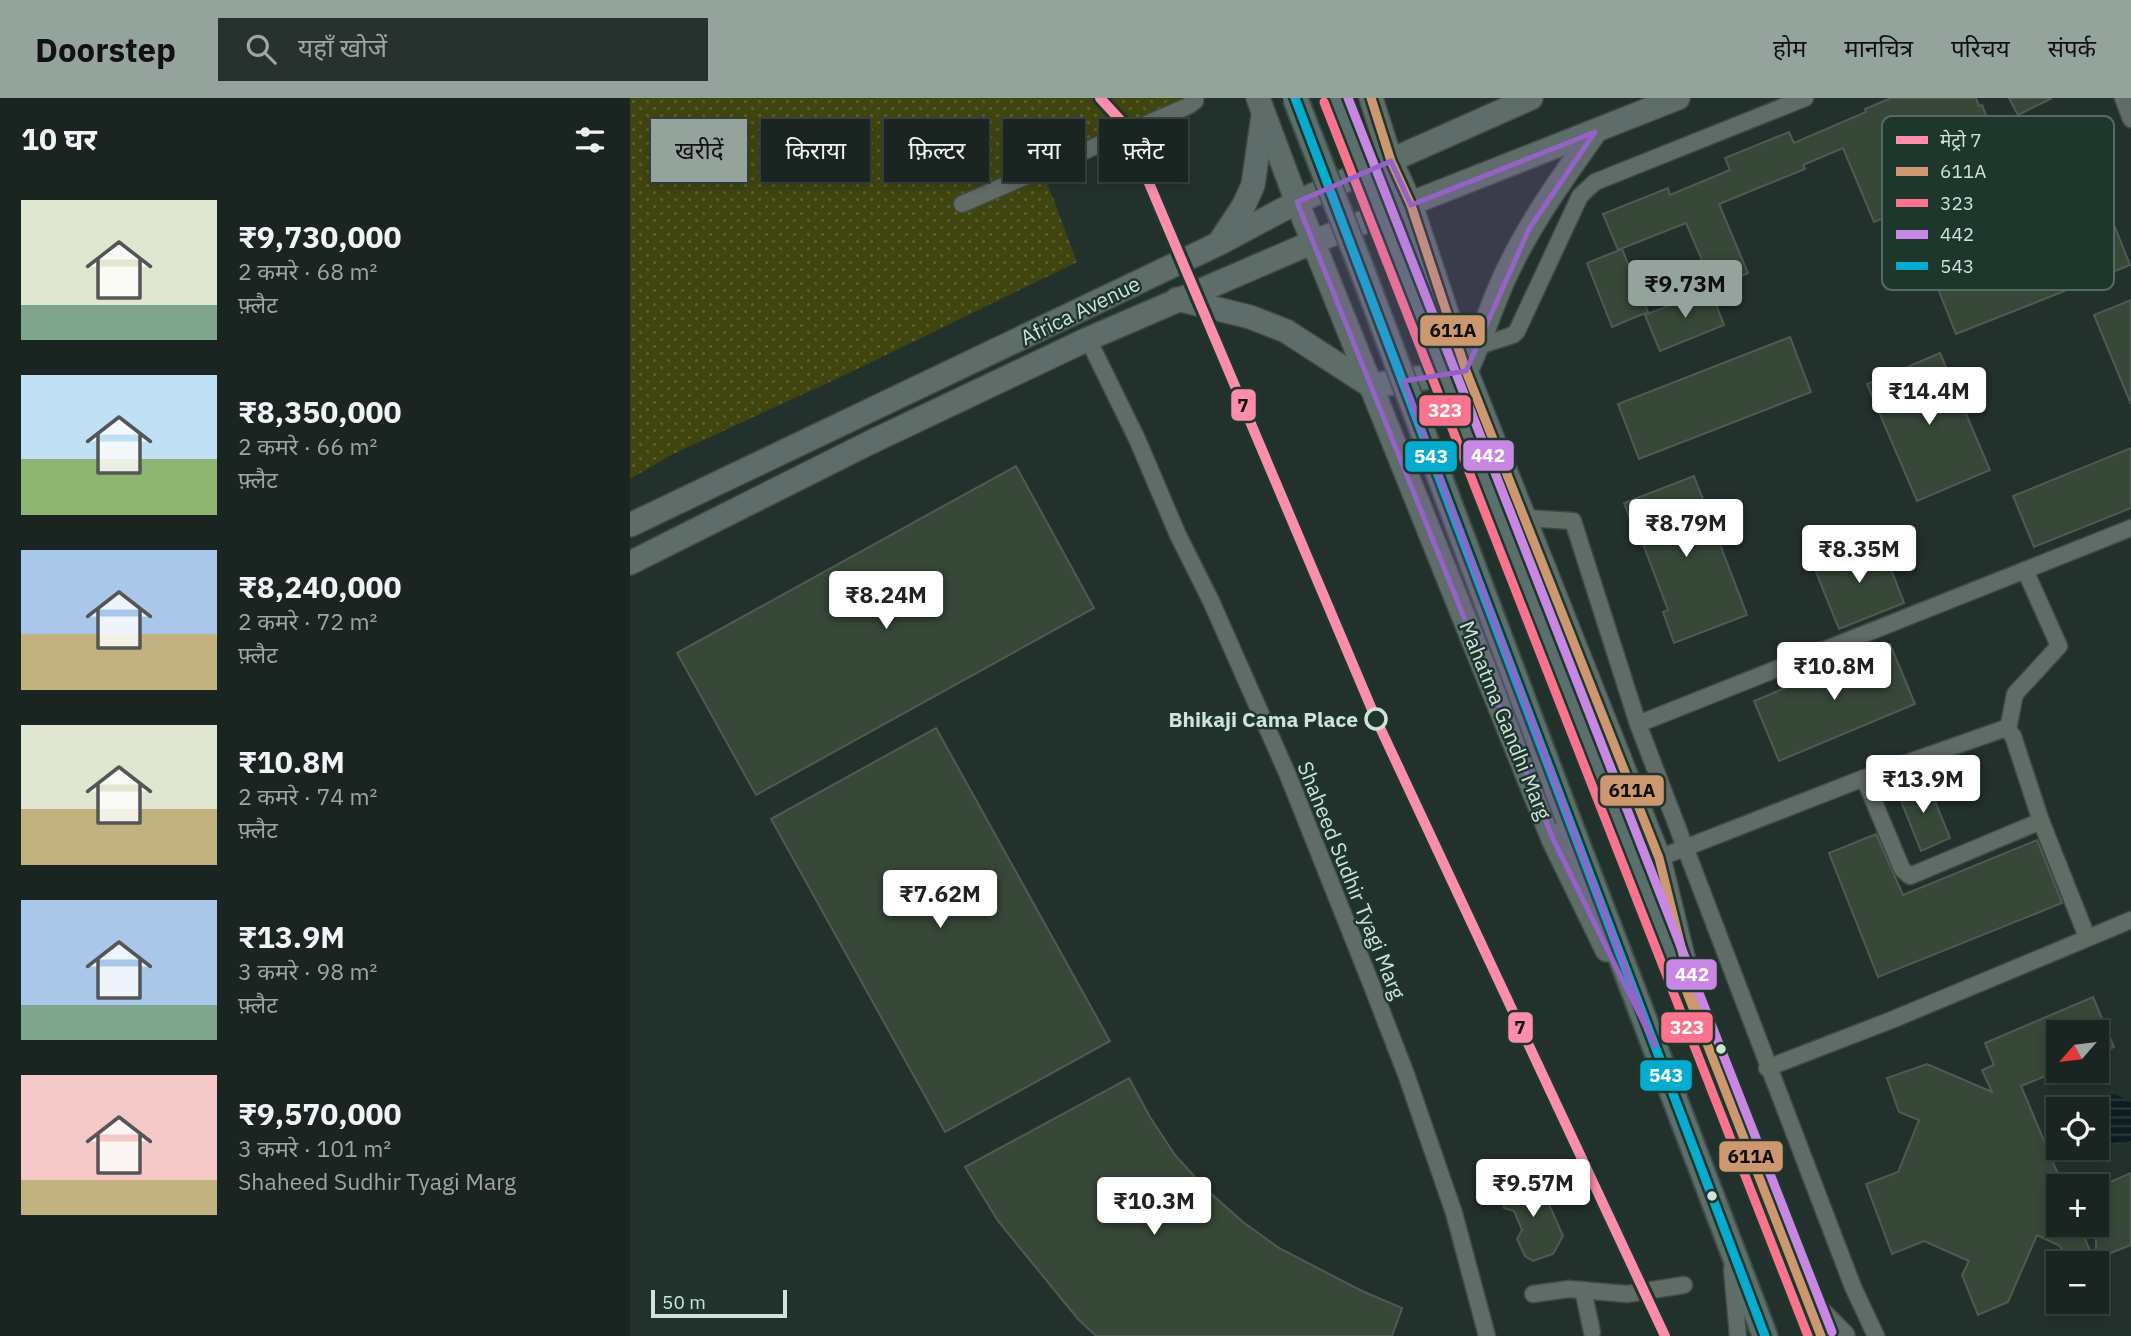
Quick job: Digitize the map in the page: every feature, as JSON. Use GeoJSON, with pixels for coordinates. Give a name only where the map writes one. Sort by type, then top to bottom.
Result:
{"type":"FeatureCollection","features":[{"type":"Feature","properties":{"kind":"main road"},"geometry":{"type":"LineString","coordinates":[[1295,98],[1655,1046]]}},
{"type":"Feature","properties":{"kind":"main road"},"geometry":{"type":"LineString","coordinates":[[1335,98],[1821,1336]]}},
{"type":"Feature","properties":{"kind":"main road"},"geometry":{"type":"LineString","coordinates":[[1371,98],[1391,161],[1411,205],[1466,371],[1659,858],[1701,1027]]}},
{"type":"Feature","properties":{"kind":"main road","name":"Africa Avenue"},"geometry":{"type":"LineString","coordinates":[[630,525],[1220,243],[1297,202],[1531,98]]}},
{"type":"Feature","properties":{"kind":"main road"},"geometry":{"type":"LineString","coordinates":[[1411,205],[1678,98]]}},
{"type":"Feature","properties":{"kind":"main road"},"geometry":{"type":"LineString","coordinates":[[1220,243],[1253,185],[1261,105]]}},
{"type":"Feature","properties":{"kind":"main road","name":"Mahatma Gandhi Marg"},"geometry":{"type":"LineString","coordinates":[[1261,105],[1297,202],[1553,839],[1655,1046],[1765,1336]]}},
{"type":"Feature","properties":{"kind":"main road"},"geometry":{"type":"LineString","coordinates":[[1466,371],[1479,345],[1503,281],[1529,229],[1595,132]]}},
{"type":"Feature","properties":{"kind":"main road","name":"Africa Avenue"},"geometry":{"type":"LineString","coordinates":[[630,563],[871,442],[1088,339],[1313,242],[1411,205]]}},
{"type":"Feature","properties":{"kind":"main road"},"geometry":{"type":"LineString","coordinates":[[1177,299],[1250,317],[1286,331],[1371,386],[1466,371]]}},
{"type":"Feature","properties":{"kind":"main road"},"geometry":{"type":"LineString","coordinates":[[1807,1300],[1843,1336]]}},
{"type":"Feature","properties":{"kind":"street"},"geometry":{"type":"LineString","coordinates":[[962,204],[1188,106],[1195,98]]}},
{"type":"Feature","properties":{"kind":"street"},"geometry":{"type":"LineString","coordinates":[[1479,345],[1513,335],[1517,331],[1580,196],[1595,182],[1805,98]]}},
{"type":"Feature","properties":{"kind":"street"},"geometry":{"type":"LineString","coordinates":[[2123,98],[2131,119]]}},
{"type":"Feature","properties":{"kind":"street","name":"Shaheed Sudhir Tyagi Marg"},"geometry":{"type":"LineString","coordinates":[[1088,339],[1137,439],[1178,536],[1211,601],[1287,773],[1406,1074],[1454,1213],[1487,1336]]}},
{"type":"Feature","properties":{"kind":"street"},"geometry":{"type":"LineString","coordinates":[[1525,518],[1573,521],[1638,724],[1684,849],[1853,1287],[1876,1336]]}},
{"type":"Feature","properties":{"kind":"street"},"geometry":{"type":"LineString","coordinates":[[1638,724],[2131,528]]}},
{"type":"Feature","properties":{"kind":"street"},"geometry":{"type":"LineString","coordinates":[[2025,570],[2059,646],[2015,694],[2008,729],[2013,736],[2041,821],[2087,937]]}},
{"type":"Feature","properties":{"kind":"street"},"geometry":{"type":"LineString","coordinates":[[1659,858],[1864,778],[2008,729]]}},
{"type":"Feature","properties":{"kind":"street"},"geometry":{"type":"LineString","coordinates":[[1864,778],[1902,869],[1910,876],[2041,821]]}},
{"type":"Feature","properties":{"kind":"street"},"geometry":{"type":"LineString","coordinates":[[1767,1068],[1881,1024],[2131,920]]}},
{"type":"Feature","properties":{"kind":"street"},"geometry":{"type":"LineString","coordinates":[[1730,1245],[1738,1336]]}},
{"type":"Feature","properties":{"kind":"street"},"geometry":{"type":"LineString","coordinates":[[1533,1294],[1569,1289],[1628,1294],[1684,1285]]}},
{"type":"Feature","properties":{"kind":"street"},"geometry":{"type":"LineString","coordinates":[[1583,1290],[1592,1332]]}},
{"type":"Feature","properties":{"kind":"highlighted area"},"geometry":{"type":"Polygon","coordinates":[[[1595,132],[1529,229],[1466,371],[1404,381],[1655,1046],[1553,839],[1297,202],[1391,161],[1411,205],[1595,132]]]}},
{"type":"Feature","properties":{"kind":"green space"},"geometry":{"type":"Polygon","coordinates":[[[630,98],[1182,98],[1144,119],[1099,119],[1099,144],[1085,151],[1085,119],[1003,119],[1003,182],[1047,182],[1077,262],[847,374],[673,454],[630,479],[630,98]]]}},
{"type":"Feature","properties":{"kind":"shaded area"},"geometry":{"type":"Polygon","coordinates":[[[2115,1094],[2131,1102],[2131,1141],[2118,1145],[2109,1141],[2109,1097],[2102,1097],[2115,1094]]]}},
{"type":"Feature","properties":{"kind":"building"},"geometry":{"type":"Polygon","coordinates":[[[1891,98],[1976,98],[1986,116],[1882,116],[1882,219],[1874,222],[1843,148],[1803,165],[1805,169],[1719,204],[1748,273],[1714,288],[1686,223],[1618,250],[1603,214],[1668,188],[1670,195],[1730,170],[1725,158],[1789,132],[1794,143],[1866,112],[1865,109],[1891,98]]]}},
{"type":"Feature","properties":{"kind":"building"},"geometry":{"type":"Polygon","coordinates":[[[2009,98],[2052,98],[2018,115],[2009,98]]]}},
{"type":"Feature","properties":{"kind":"building"},"geometry":{"type":"Polygon","coordinates":[[[2114,225],[2130,265],[2114,271],[2114,225]]]}},
{"type":"Feature","properties":{"kind":"building"},"geometry":{"type":"Polygon","coordinates":[[[1622,249],[1648,312],[1612,327],[1587,263],[1622,249]]]}},
{"type":"Feature","properties":{"kind":"building"},"geometry":{"type":"Polygon","coordinates":[[[1710,289],[1724,325],[1660,351],[1645,315],[1710,289]]]}},
{"type":"Feature","properties":{"kind":"building"},"geometry":{"type":"Polygon","coordinates":[[[1939,290],[2067,290],[1956,334],[1939,290]]]}},
{"type":"Feature","properties":{"kind":"building"},"geometry":{"type":"Polygon","coordinates":[[[2131,300],[2131,404],[2094,315],[2131,300]]]}},
{"type":"Feature","properties":{"kind":"building"},"geometry":{"type":"Polygon","coordinates":[[[1790,337],[1811,392],[1639,459],[1618,404],[1790,337]]]}},
{"type":"Feature","properties":{"kind":"building"},"geometry":{"type":"Polygon","coordinates":[[[1940,353],[1990,470],[1917,501],[1867,384],[1940,353]]]}},
{"type":"Feature","properties":{"kind":"building"},"geometry":{"type":"Polygon","coordinates":[[[2131,448],[2131,508],[2034,547],[2013,496],[2131,448]]]}},
{"type":"Feature","properties":{"kind":"building"},"geometry":{"type":"Polygon","coordinates":[[[1016,466],[1094,608],[756,795],[677,653],[1016,466]]]}},
{"type":"Feature","properties":{"kind":"building"},"geometry":{"type":"Polygon","coordinates":[[[1694,476],[1747,615],[1674,643],[1663,612],[1668,610],[1638,531],[1635,532],[1624,503],[1694,476]]]}},
{"type":"Feature","properties":{"kind":"building"},"geometry":{"type":"Polygon","coordinates":[[[1880,541],[1904,603],[1839,629],[1814,567],[1880,541]]]}},
{"type":"Feature","properties":{"kind":"building"},"geometry":{"type":"Polygon","coordinates":[[[1890,644],[1915,704],[1779,761],[1754,701],[1890,644]]]}},
{"type":"Feature","properties":{"kind":"building"},"geometry":{"type":"Polygon","coordinates":[[[936,728],[1110,1041],[945,1132],[771,819],[936,728]]]}},
{"type":"Feature","properties":{"kind":"building"},"geometry":{"type":"Polygon","coordinates":[[[1926,779],[1950,838],[1921,851],[1897,791],[1926,779]]]}},
{"type":"Feature","properties":{"kind":"building"},"geometry":{"type":"Polygon","coordinates":[[[1876,834],[1903,895],[2037,840],[2062,903],[1878,977],[1829,853],[1876,834]]]}},
{"type":"Feature","properties":{"kind":"building"},"geometry":{"type":"Polygon","coordinates":[[[2093,997],[2103,1020],[2046,1020],[2046,1076],[2021,1086],[2046,1146],[2046,1160],[2052,1160],[2058,1174],[2046,1174],[2046,1237],[2084,1237],[2090,1251],[2062,1251],[2060,1246],[2037,1235],[2008,1302],[1978,1315],[1962,1275],[1969,1261],[1924,1241],[1892,1254],[1866,1184],[1898,1172],[1919,1120],[1899,1112],[1887,1078],[1927,1064],[1992,1092],[1982,1070],[1994,1065],[1985,1043],[2093,997]]]}},
{"type":"Feature","properties":{"kind":"building"},"geometry":{"type":"Polygon","coordinates":[[[2109,1035],[2114,1047],[2109,1049],[2109,1035]]]}},
{"type":"Feature","properties":{"kind":"building"},"geometry":{"type":"Polygon","coordinates":[[[1129,1078],[1175,1155],[1207,1190],[1243,1222],[1279,1248],[1362,1291],[1402,1308],[1392,1336],[1096,1336],[1078,1319],[998,1221],[965,1167],[1129,1078]]]}},
{"type":"Feature","properties":{"kind":"building"},"geometry":{"type":"Polygon","coordinates":[[[2131,1173],[2131,1245],[2109,1254],[2109,1251],[2096,1251],[2096,1237],[2109,1237],[2109,1182],[2131,1173]]]}},
{"type":"Feature","properties":{"kind":"building"},"geometry":{"type":"Polygon","coordinates":[[[1528,1178],[1540,1184],[1563,1236],[1553,1254],[1533,1261],[1525,1256],[1517,1239],[1522,1230],[1514,1211],[1504,1208],[1502,1195],[1507,1188],[1528,1178]]]}},
{"type":"Feature","properties":{"kind":"metro line","name":"7"},"geometry":{"type":"LineString","coordinates":[[1100,98],[1124,124],[1376,719],[1665,1336]]}},
{"type":"Feature","properties":{"kind":"transit line","name":"543"},"geometry":{"type":"LineString","coordinates":[[1295,98],[1765,1336]]}},
{"type":"Feature","properties":{"kind":"transit line","name":"442"},"geometry":{"type":"LineString","coordinates":[[1348,98],[1832,1332]]}},
{"type":"Feature","properties":{"kind":"transit line","name":"611A"},"geometry":{"type":"LineString","coordinates":[[1371,98],[1391,161],[1411,205],[1466,371],[1659,858],[1701,1027]]}},
{"type":"Feature","properties":{"kind":"transit line","name":"323"},"geometry":{"type":"LineString","coordinates":[[1324,102],[1808,1336]]}},
{"type":"Feature","properties":{"kind":"transit line","name":"611A"},"geometry":{"type":"LineString","coordinates":[[1681,977],[1821,1336]]}},
{"type":"Feature","properties":{"kind":"place","name":"Bhikaji Cama Place"},"geometry":{"type":"Point","coordinates":[1376,719]}}]}
